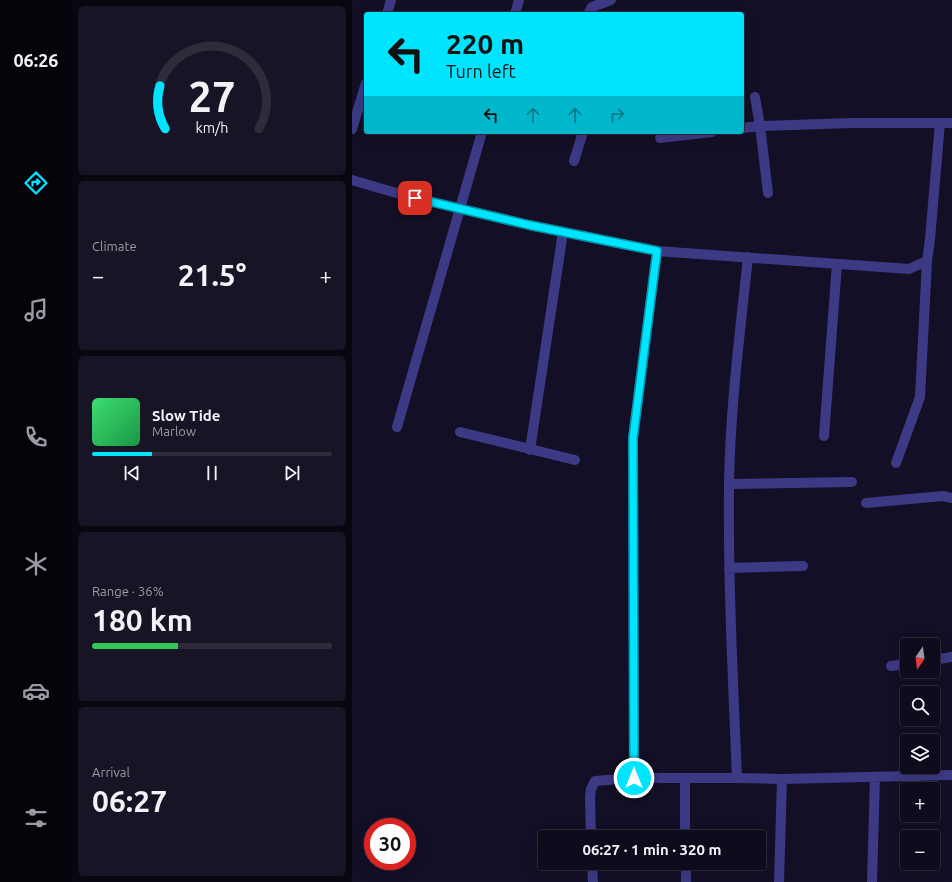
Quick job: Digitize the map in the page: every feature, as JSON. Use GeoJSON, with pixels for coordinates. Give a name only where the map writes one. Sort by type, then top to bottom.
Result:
{"type":"FeatureCollection","features":[{"type":"Feature","properties":{"kind":"street"},"geometry":{"type":"LineString","coordinates":[[388,12],[391,0]]}},
{"type":"Feature","properties":{"kind":"street"},"geometry":{"type":"LineString","coordinates":[[516,12],[519,0]]}},
{"type":"Feature","properties":{"kind":"street"},"geometry":{"type":"LineString","coordinates":[[589,12],[592,7],[611,0]]}},
{"type":"Feature","properties":{"kind":"street"},"geometry":{"type":"LineString","coordinates":[[352,129],[356,99],[364,86]]}},
{"type":"Feature","properties":{"kind":"street"},"geometry":{"type":"LineString","coordinates":[[755,97],[768,193]]}},
{"type":"Feature","properties":{"kind":"street"},"geometry":{"type":"LineString","coordinates":[[744,128],[852,123],[952,123]]}},
{"type":"Feature","properties":{"kind":"street"},"geometry":{"type":"LineString","coordinates":[[896,463],[920,397],[927,261],[940,123]]}},
{"type":"Feature","properties":{"kind":"street"},"geometry":{"type":"LineString","coordinates":[[397,427],[481,134]]}},
{"type":"Feature","properties":{"kind":"street"},"geometry":{"type":"LineString","coordinates":[[574,162],[582,134]]}},
{"type":"Feature","properties":{"kind":"street"},"geometry":{"type":"LineString","coordinates":[[660,138],[695,134]]}},
{"type":"Feature","properties":{"kind":"street"},"geometry":{"type":"LineString","coordinates":[[352,180],[460,209],[529,225],[657,251],[909,269],[927,261]]}},
{"type":"Feature","properties":{"kind":"street"},"geometry":{"type":"LineString","coordinates":[[530,450],[563,232]]}},
{"type":"Feature","properties":{"kind":"street"},"geometry":{"type":"LineString","coordinates":[[634,778],[633,438],[657,251]]}},
{"type":"Feature","properties":{"kind":"street"},"geometry":{"type":"LineString","coordinates":[[737,778],[729,568],[729,484],[735,379],[748,257]]}},
{"type":"Feature","properties":{"kind":"street"},"geometry":{"type":"LineString","coordinates":[[824,436],[837,264]]}},
{"type":"Feature","properties":{"kind":"street"},"geometry":{"type":"LineString","coordinates":[[460,432],[576,460]]}},
{"type":"Feature","properties":{"kind":"street"},"geometry":{"type":"LineString","coordinates":[[729,484],[852,482]]}},
{"type":"Feature","properties":{"kind":"street"},"geometry":{"type":"LineString","coordinates":[[866,503],[943,496],[952,498]]}},
{"type":"Feature","properties":{"kind":"street"},"geometry":{"type":"LineString","coordinates":[[729,568],[804,566]]}},
{"type":"Feature","properties":{"kind":"street"},"geometry":{"type":"LineString","coordinates":[[940,659],[952,657]]}},
{"type":"Feature","properties":{"kind":"street"},"geometry":{"type":"LineString","coordinates":[[891,666],[900,665]]}},
{"type":"Feature","properties":{"kind":"street"},"geometry":{"type":"LineString","coordinates":[[591,830],[590,798],[591,789],[595,780],[634,778],[782,779],[952,775]]}},
{"type":"Feature","properties":{"kind":"street"},"geometry":{"type":"LineString","coordinates":[[872,882],[875,777]]}},
{"type":"Feature","properties":{"kind":"street"},"geometry":{"type":"LineString","coordinates":[[685,779],[685,830]]}},
{"type":"Feature","properties":{"kind":"street"},"geometry":{"type":"LineString","coordinates":[[779,882],[782,779]]}},
{"type":"Feature","properties":{"kind":"street"},"geometry":{"type":"LineString","coordinates":[[592,870],[593,882]]}},
{"type":"Feature","properties":{"kind":"street"},"geometry":{"type":"LineString","coordinates":[[686,870],[686,882]]}},
{"type":"Feature","properties":{"kind":"route"},"geometry":{"type":"LineString","coordinates":[[415,198],[529,225],[657,251],[633,438],[634,778]]}}]}
